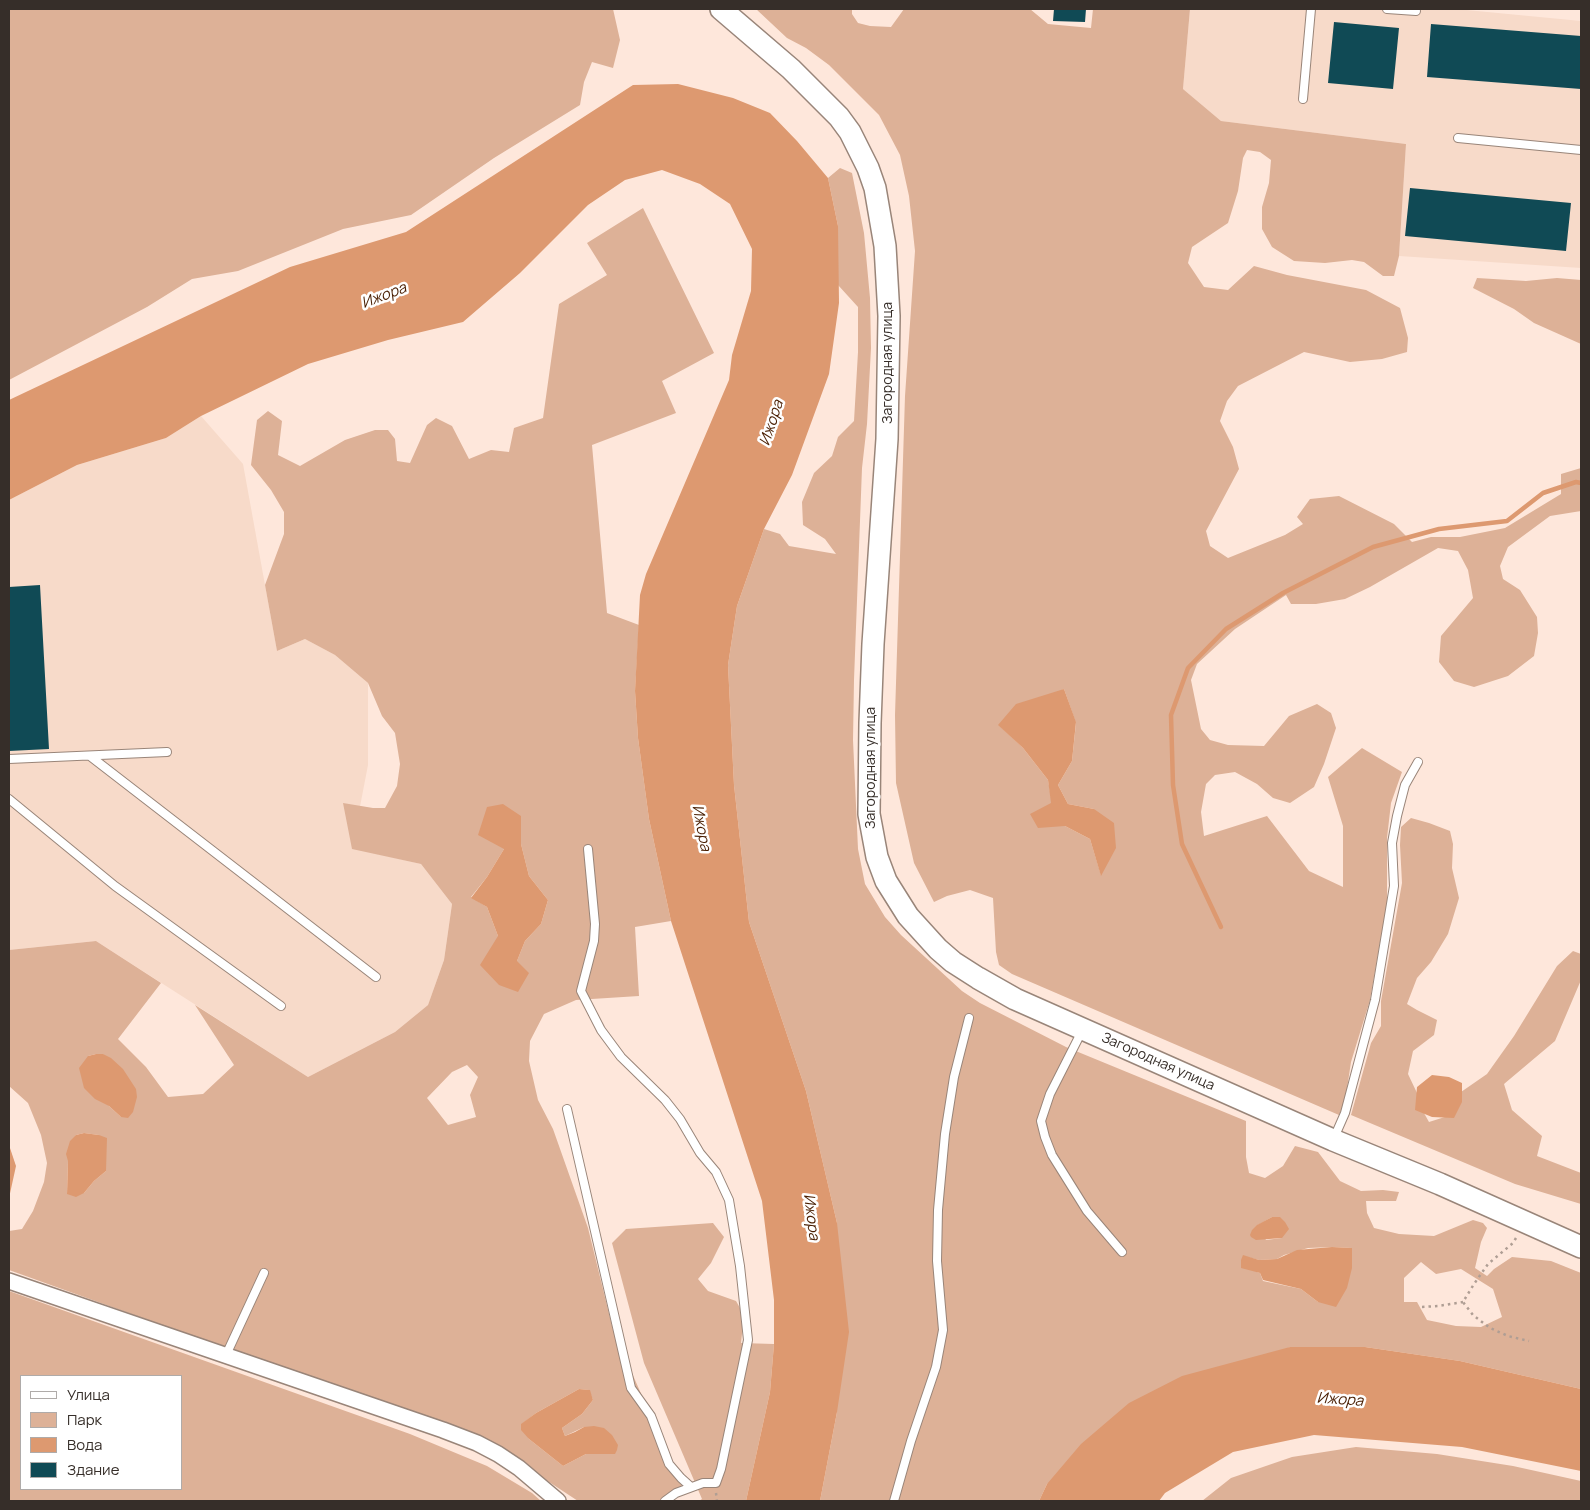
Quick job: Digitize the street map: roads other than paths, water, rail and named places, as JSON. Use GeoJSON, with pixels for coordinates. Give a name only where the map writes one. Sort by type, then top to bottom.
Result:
{"type":"FeatureCollection","features":[{"type":"Feature","properties":{"kind":"main road","name":"Загородная улица"},"geometry":{"type":"LineString","coordinates":[[721,9],[792,69],[839,117],[850,132],[868,168],[875,188],[885,246],[889,316],[887,439],[870,723],[869,814],[877,858],[886,880],[908,916],[938,949],[978,978],[1015,999],[1333,1140],[1440,1184],[1581,1247]]}},
{"type":"Feature","properties":{"kind":"street"},"geometry":{"type":"LineString","coordinates":[[9,1281],[477,1443],[519,1468],[558,1501]]}},
{"type":"Feature","properties":{"kind":"lane"},"geometry":{"type":"LineString","coordinates":[[1303,99],[1311,9]]}},
{"type":"Feature","properties":{"kind":"lane"},"geometry":{"type":"LineString","coordinates":[[1387,9],[1416,11]]}},
{"type":"Feature","properties":{"kind":"lane"},"geometry":{"type":"LineString","coordinates":[[1458,138],[1581,150]]}},
{"type":"Feature","properties":{"kind":"lane"},"geometry":{"type":"LineString","coordinates":[[9,759],[167,752]]}},
{"type":"Feature","properties":{"kind":"lane"},"geometry":{"type":"LineString","coordinates":[[90,756],[376,977]]}},
{"type":"Feature","properties":{"kind":"lane"},"geometry":{"type":"LineString","coordinates":[[1333,1140],[1345,1113],[1375,1000],[1394,886],[1392,843],[1405,785],[1418,762]]}},
{"type":"Feature","properties":{"kind":"lane"},"geometry":{"type":"LineString","coordinates":[[9,799],[115,886],[281,1006]]}},
{"type":"Feature","properties":{"kind":"lane"},"geometry":{"type":"LineString","coordinates":[[588,849],[595,924],[594,940],[581,991],[601,1030],[621,1057],[665,1100],[680,1118],[700,1153],[716,1172],[729,1200],[740,1266],[748,1340],[721,1469],[716,1483],[703,1483],[691,1487],[676,1493],[665,1501]]}},
{"type":"Feature","properties":{"kind":"lane"},"geometry":{"type":"LineString","coordinates":[[894,1501],[911,1441],[936,1368],[943,1330],[937,1261],[939,1201],[945,1134],[954,1077],[969,1018]]}},
{"type":"Feature","properties":{"kind":"lane"},"geometry":{"type":"LineString","coordinates":[[1083,1029],[1050,1094],[1041,1121],[1052,1155],[1087,1211],[1122,1252]]}},
{"type":"Feature","properties":{"kind":"lane"},"geometry":{"type":"LineString","coordinates":[[568,1109],[631,1388],[651,1416],[670,1464],[691,1487]]}},
{"type":"Feature","properties":{"kind":"lane"},"geometry":{"type":"LineString","coordinates":[[226,1355],[264,1273]]}},
{"type":"Feature","properties":{"kind":"water","name":"Ижора"},"geometry":{"type":"Polygon","coordinates":[[[678,84],[733,98],[770,113],[797,141],[828,178],[838,226],[839,303],[829,374],[792,475],[764,529],[737,606],[728,665],[734,785],[749,922],[806,1091],[837,1223],[849,1332],[837,1412],[820,1501],[746,1501],[770,1392],[774,1344],[774,1300],[762,1201],[671,921],[649,819],[638,738],[635,691],[640,595],[646,574],[729,380],[732,355],[751,291],[752,249],[730,204],[700,184],[662,170],[625,180],[588,205],[520,273],[463,322],[388,340],[308,364],[201,416],[166,438],[77,465],[9,500],[9,400],[290,267],[406,232],[633,85],[678,84]]]}},
{"type":"Feature","properties":{"kind":"water"},"geometry":{"type":"Polygon","coordinates":[[[1064,689],[1076,722],[1072,761],[1058,785],[1068,804],[1094,809],[1114,823],[1116,848],[1101,876],[1090,839],[1065,826],[1038,828],[1030,814],[1051,803],[1048,780],[1023,748],[998,725],[1016,704],[1064,689]]]}},
{"type":"Feature","properties":{"kind":"water"},"geometry":{"type":"Polygon","coordinates":[[[503,804],[521,816],[521,844],[529,876],[548,900],[541,924],[525,941],[517,961],[529,973],[518,992],[499,985],[480,965],[498,936],[487,907],[471,898],[487,877],[504,849],[478,835],[487,807],[503,804]]]}},
{"type":"Feature","properties":{"kind":"water"},"geometry":{"type":"Polygon","coordinates":[[[103,1054],[111,1058],[123,1069],[136,1089],[137,1097],[133,1112],[128,1118],[121,1117],[109,1106],[95,1099],[84,1088],[79,1068],[88,1056],[103,1054]]]}},
{"type":"Feature","properties":{"kind":"water"},"geometry":{"type":"Polygon","coordinates":[[[1432,1075],[1449,1077],[1462,1083],[1462,1102],[1454,1118],[1432,1117],[1415,1110],[1417,1087],[1432,1075]]]}},
{"type":"Feature","properties":{"kind":"water"},"geometry":{"type":"Polygon","coordinates":[[[84,1133],[107,1138],[106,1171],[84,1193],[76,1197],[67,1194],[68,1161],[66,1154],[70,1141],[76,1135],[84,1133]]]}},
{"type":"Feature","properties":{"kind":"water"},"geometry":{"type":"Polygon","coordinates":[[[9,1145],[16,1166],[9,1198],[9,1145]]]}},
{"type":"Feature","properties":{"kind":"water"},"geometry":{"type":"Polygon","coordinates":[[[1272,1217],[1280,1217],[1289,1229],[1282,1238],[1256,1240],[1251,1237],[1252,1230],[1257,1225],[1272,1217]]]}},
{"type":"Feature","properties":{"kind":"water"},"geometry":{"type":"Polygon","coordinates":[[[1332,1247],[1352,1248],[1352,1268],[1347,1288],[1336,1307],[1318,1302],[1301,1289],[1263,1280],[1260,1273],[1241,1268],[1243,1255],[1259,1260],[1277,1259],[1297,1250],[1332,1247]]]}},
{"type":"Feature","properties":{"kind":"water","name":"Ижора"},"geometry":{"type":"Polygon","coordinates":[[[1290,1347],[1365,1347],[1460,1361],[1581,1389],[1581,1471],[1462,1447],[1314,1435],[1233,1452],[1165,1493],[1159,1501],[1039,1501],[1047,1484],[1081,1444],[1129,1403],[1182,1376],[1290,1347]]]}},
{"type":"Feature","properties":{"kind":"water"},"geometry":{"type":"Polygon","coordinates":[[[579,1389],[590,1390],[593,1400],[582,1414],[562,1428],[565,1436],[584,1427],[604,1428],[612,1435],[618,1445],[617,1450],[615,1454],[586,1454],[563,1466],[529,1439],[521,1430],[521,1424],[536,1413],[579,1389]]]}},
{"type":"Feature","properties":{"kind":"waterway"},"geometry":{"type":"LineString","coordinates":[[1221,927],[1182,844],[1173,785],[1171,715],[1188,668],[1226,629],[1283,593],[1373,547],[1439,529],[1507,521],[1543,493],[1576,482],[1581,483]]}}]}
